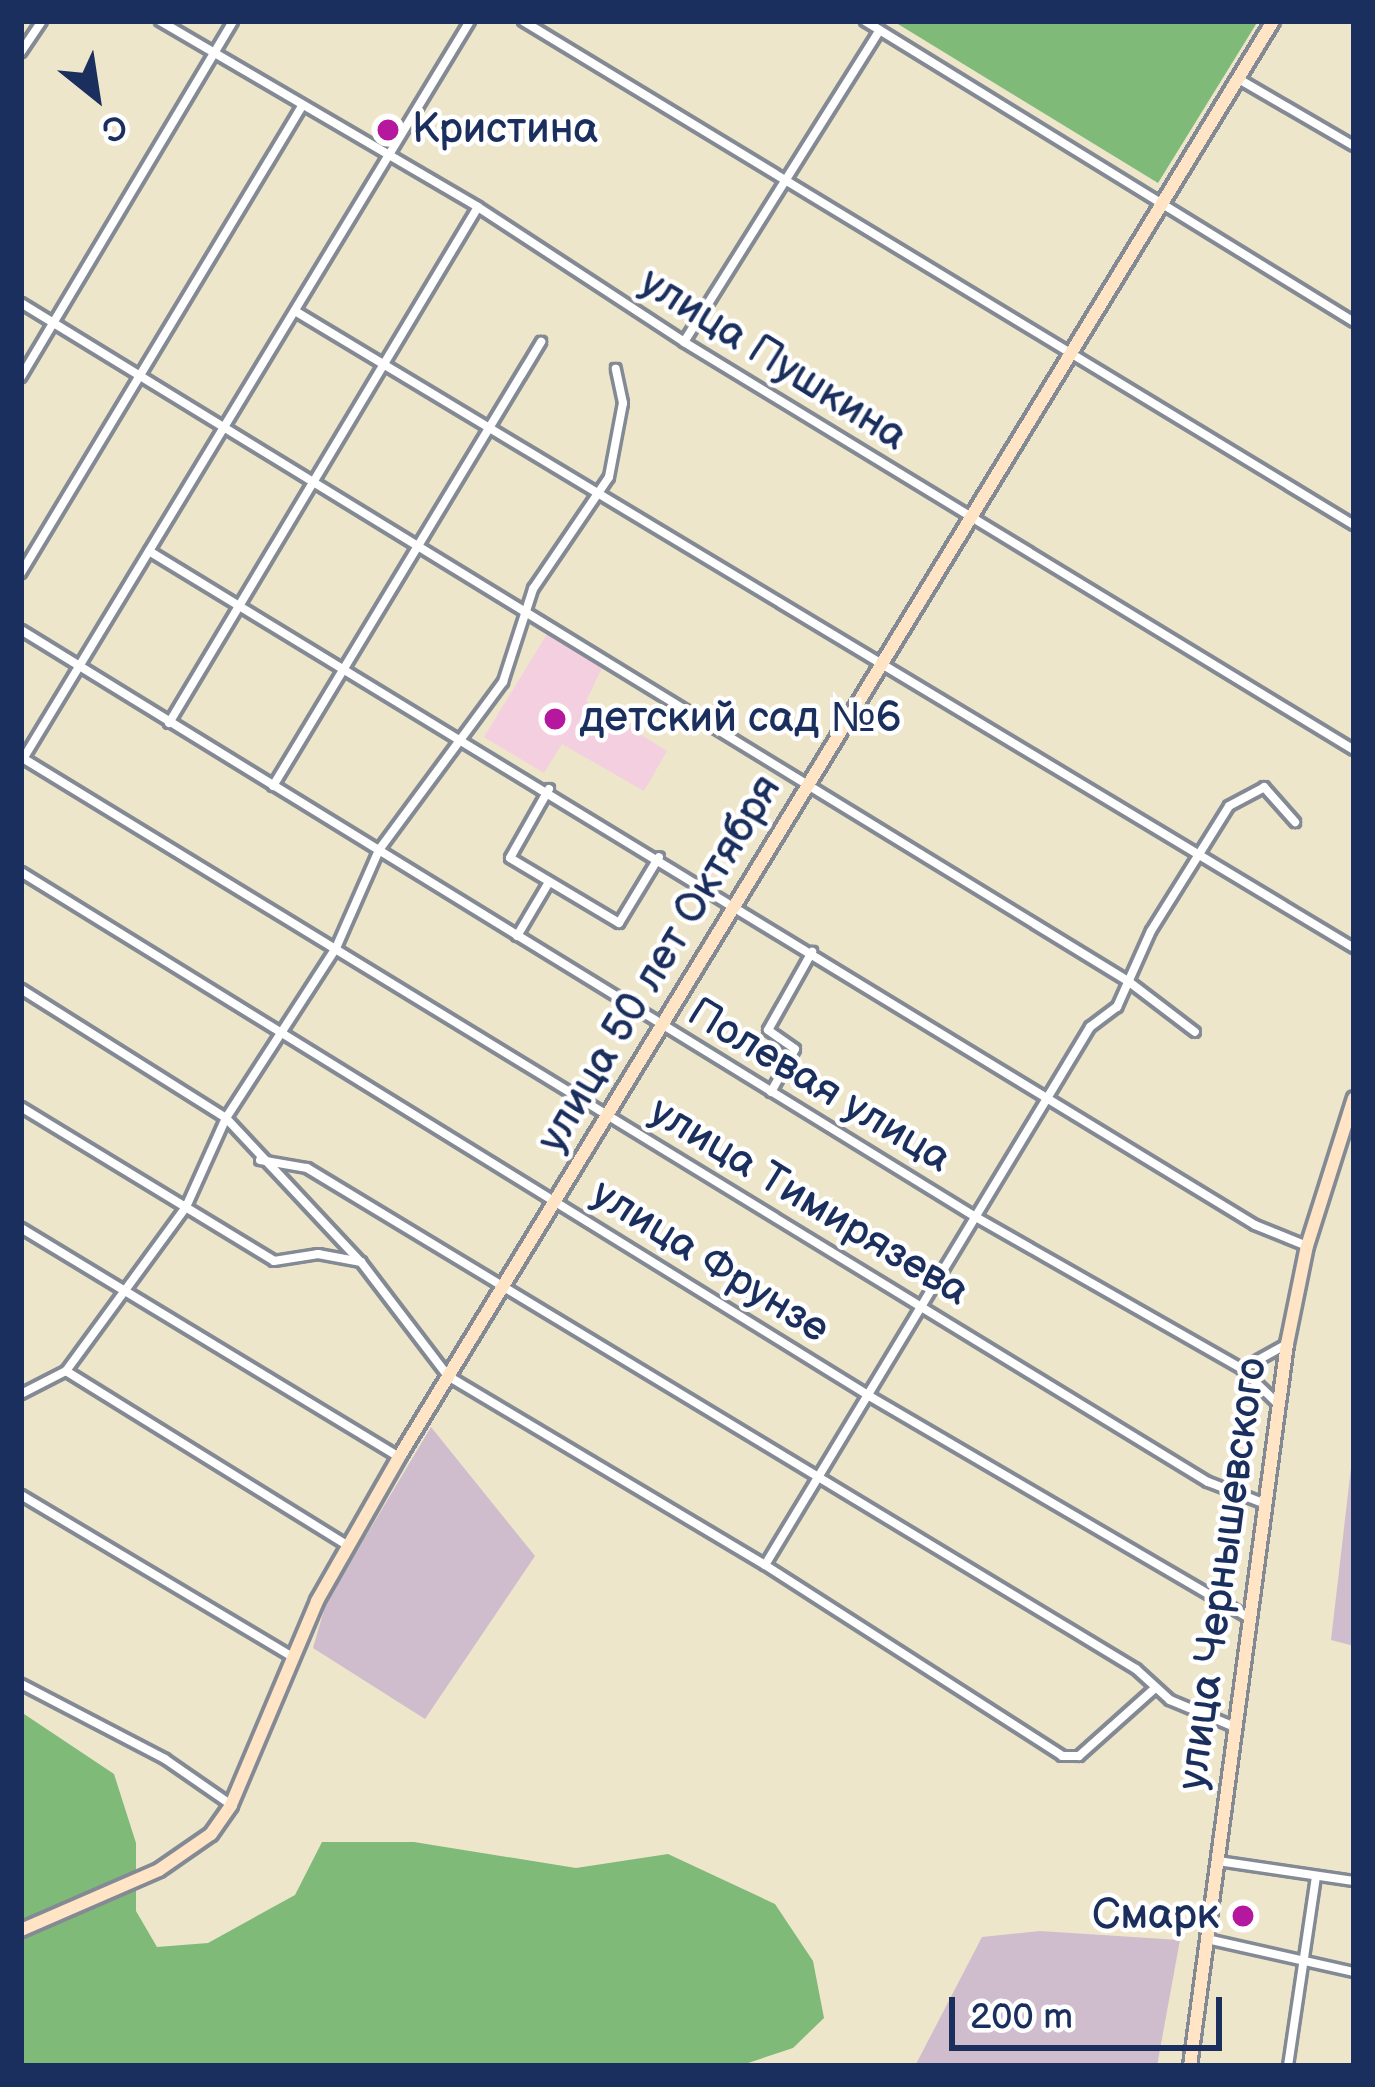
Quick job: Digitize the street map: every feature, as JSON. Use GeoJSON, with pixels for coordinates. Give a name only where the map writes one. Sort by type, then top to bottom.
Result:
{"type":"FeatureCollection","features":[{"type":"Feature","properties":{"kind":"street"},"geometry":{"type":"LineString","coordinates":[[21,52],[42,21]]}},
{"type":"Feature","properties":{"kind":"street","name":"улица Пушкина"},"geometry":{"type":"LineString","coordinates":[[160,21],[390,160],[478,207],[684,342],[1354,750]]}},
{"type":"Feature","properties":{"kind":"street"},"geometry":{"type":"LineString","coordinates":[[21,377],[233,21]]}},
{"type":"Feature","properties":{"kind":"street"},"geometry":{"type":"LineString","coordinates":[[22,759],[390,160],[470,21]]}},
{"type":"Feature","properties":{"kind":"street"},"geometry":{"type":"LineString","coordinates":[[523,21],[1354,525]]}},
{"type":"Feature","properties":{"kind":"street"},"geometry":{"type":"LineString","coordinates":[[865,21],[1354,322]]}},
{"type":"Feature","properties":{"kind":"street","name":"улица 50 лет Октября"},"geometry":{"type":"LineString","coordinates":[[21,1930],[159,1870],[211,1834],[231,1805],[278,1708],[294,1658],[399,1457],[1273,21]]}},
{"type":"Feature","properties":{"kind":"street"},"geometry":{"type":"LineString","coordinates":[[684,342],[880,30]]}},
{"type":"Feature","properties":{"kind":"street"},"geometry":{"type":"LineString","coordinates":[[1236,77],[1354,146]]}},
{"type":"Feature","properties":{"kind":"street"},"geometry":{"type":"LineString","coordinates":[[21,573],[142,379],[302,106]]}},
{"type":"Feature","properties":{"kind":"street"},"geometry":{"type":"LineString","coordinates":[[170,723],[478,207]]}},
{"type":"Feature","properties":{"kind":"street"},"geometry":{"type":"LineString","coordinates":[[21,303],[1128,981],[1196,1032]]}},
{"type":"Feature","properties":{"kind":"street"},"geometry":{"type":"LineString","coordinates":[[295,311],[1354,948]]}},
{"type":"Feature","properties":{"kind":"street"},"geometry":{"type":"LineString","coordinates":[[273,786],[541,342]]}},
{"type":"Feature","properties":{"kind":"street"},"geometry":{"type":"LineString","coordinates":[[21,1394],[66,1371],[186,1207],[226,1118],[336,949],[379,850],[502,682],[554,551],[598,494],[622,403],[616,369]]}},
{"type":"Feature","properties":{"kind":"street"},"geometry":{"type":"LineString","coordinates":[[149,551],[462,735],[1255,1226],[1307,1246]]}},
{"type":"Feature","properties":{"kind":"street","name":"Полевая улица"},"geometry":{"type":"LineString","coordinates":[[21,630],[77,669],[771,1093],[1242,1370],[1277,1403]]}},
{"type":"Feature","properties":{"kind":"street","name":"улица Тимирязева"},"geometry":{"type":"LineString","coordinates":[[22,759],[1208,1482],[1263,1503]]}},
{"type":"Feature","properties":{"kind":"street"},"geometry":{"type":"LineString","coordinates":[[765,1565],[871,1397],[1047,1098],[1128,981],[1199,856],[1246,790],[1264,787],[1280,796],[1295,822]]}},
{"type":"Feature","properties":{"kind":"street"},"geometry":{"type":"LineString","coordinates":[[549,789],[510,858],[619,923],[659,857]]}},
{"type":"Feature","properties":{"kind":"street","name":"улица Фрунзе"},"geometry":{"type":"LineString","coordinates":[[21,872],[871,1397],[1251,1619]]}},
{"type":"Feature","properties":{"kind":"street"},"geometry":{"type":"LineString","coordinates":[[517,936],[550,881]]}},
{"type":"Feature","properties":{"kind":"street"},"geometry":{"type":"LineString","coordinates":[[771,1093],[795,1048],[768,1030],[812,952]]}},
{"type":"Feature","properties":{"kind":"street"},"geometry":{"type":"LineString","coordinates":[[21,989],[226,1118],[260,1160],[361,1262],[448,1376],[765,1565],[1062,1756],[1079,1756],[1154,1689]]}},
{"type":"Feature","properties":{"kind":"street","name":"улица Чернышевского"},"geometry":{"type":"LineString","coordinates":[[1190,2066],[1277,1403],[1307,1246],[1354,1098]]}},
{"type":"Feature","properties":{"kind":"street"},"geometry":{"type":"LineString","coordinates":[[21,1108],[274,1261],[317,1254],[361,1262]]}},
{"type":"Feature","properties":{"kind":"street"},"geometry":{"type":"LineString","coordinates":[[260,1160],[307,1168],[1136,1669],[1154,1689],[1236,1728]]}},
{"type":"Feature","properties":{"kind":"street"},"geometry":{"type":"LineString","coordinates":[[21,1228],[399,1457]]}},
{"type":"Feature","properties":{"kind":"street"},"geometry":{"type":"LineString","coordinates":[[1242,1370],[1287,1344]]}},
{"type":"Feature","properties":{"kind":"street"},"geometry":{"type":"LineString","coordinates":[[66,1371],[350,1546]]}},
{"type":"Feature","properties":{"kind":"street"},"geometry":{"type":"LineString","coordinates":[[21,1495],[294,1658]]}},
{"type":"Feature","properties":{"kind":"street"},"geometry":{"type":"LineString","coordinates":[[21,1684],[165,1759],[231,1805]]}},
{"type":"Feature","properties":{"kind":"street"},"geometry":{"type":"LineString","coordinates":[[1218,1861],[1354,1881]]}},
{"type":"Feature","properties":{"kind":"street"},"geometry":{"type":"LineString","coordinates":[[1288,2066],[1316,1877]]}},
{"type":"Feature","properties":{"kind":"street"},"geometry":{"type":"LineString","coordinates":[[1208,1939],[1354,1972]]}},
{"type":"Feature","properties":{"kind":"shaded area","name":"детский сад №6"},"geometry":{"type":"Polygon","coordinates":[[[547,634],[602,668],[586,701],[667,751],[644,791],[562,744],[544,773],[484,737],[547,634]]]}},
{"type":"Feature","properties":{"kind":"shaded area"},"geometry":{"type":"Polygon","coordinates":[[[431,1427],[535,1556],[425,1719],[313,1648],[326,1603],[431,1427]]]}},
{"type":"Feature","properties":{"kind":"shaded area"},"geometry":{"type":"Polygon","coordinates":[[[1354,1442],[1354,1646],[1331,1640],[1354,1442]]]}},
{"type":"Feature","properties":{"kind":"shaded area"},"geometry":{"type":"Polygon","coordinates":[[[1040,1931],[1180,1940],[1157,2066],[915,2066],[982,1937],[1040,1931]]]}},
{"type":"Feature","properties":{"kind":"green space"},"geometry":{"type":"Polygon","coordinates":[[[893,21],[1258,21],[1158,183],[893,21]]]}},
{"type":"Feature","properties":{"kind":"green space"},"geometry":{"type":"Polygon","coordinates":[[[21,1712],[114,1774],[136,1843],[136,1911],[157,1947],[208,1943],[295,1895],[322,1842],[414,1842],[576,1868],[668,1854],[775,1904],[813,1961],[824,2018],[793,2048],[739,2066],[21,2066],[21,1712]]]}},
{"type":"Feature","properties":{"kind":"place","name":"Кристина"},"geometry":{"type":"Point","coordinates":[388,130]}},
{"type":"Feature","properties":{"kind":"place","name":"детский сад №6"},"geometry":{"type":"Point","coordinates":[555,719]}},
{"type":"Feature","properties":{"kind":"place","name":"Смарк"},"geometry":{"type":"Point","coordinates":[1243,1916]}}]}
